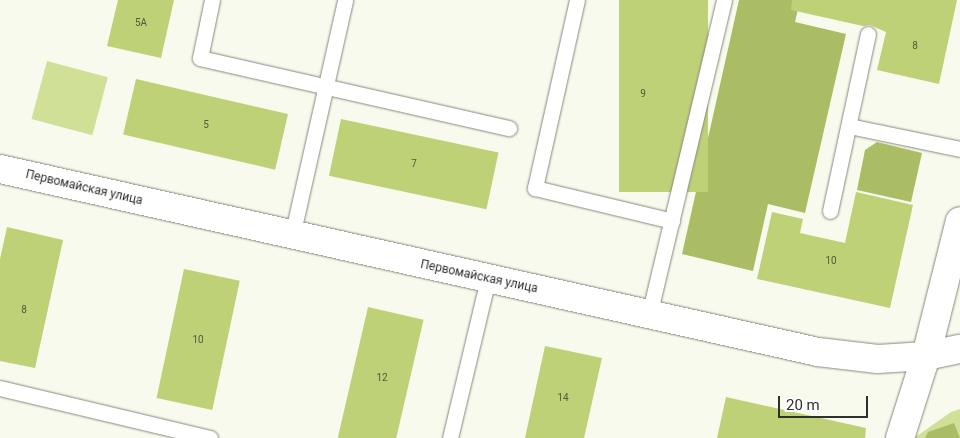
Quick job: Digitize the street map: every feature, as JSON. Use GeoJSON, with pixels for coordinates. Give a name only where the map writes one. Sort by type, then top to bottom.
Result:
{"type":"FeatureCollection","features":[{"type":"Feature","properties":{"kind":"main road","name":"Первомайская улица"},"geometry":{"type":"LineString","coordinates":[[0,169],[292,236],[818,352],[878,359],[926,356],[960,349]]}},
{"type":"Feature","properties":{"kind":"main road"},"geometry":{"type":"LineString","coordinates":[[900,438],[926,356],[960,221]]}},
{"type":"Feature","properties":{"kind":"lane"},"geometry":{"type":"LineString","coordinates":[[212,0],[200,58],[509,128]]}},
{"type":"Feature","properties":{"kind":"lane"},"geometry":{"type":"LineString","coordinates":[[292,236],[345,0]]}},
{"type":"Feature","properties":{"kind":"lane"},"geometry":{"type":"LineString","coordinates":[[577,0],[535,188],[672,220]]}},
{"type":"Feature","properties":{"kind":"lane"},"geometry":{"type":"LineString","coordinates":[[649,315],[724,0]]}},
{"type":"Feature","properties":{"kind":"lane"},"geometry":{"type":"LineString","coordinates":[[830,211],[868,34]]}},
{"type":"Feature","properties":{"kind":"lane"},"geometry":{"type":"LineString","coordinates":[[849,126],[960,149]]}},
{"type":"Feature","properties":{"kind":"lane"},"geometry":{"type":"LineString","coordinates":[[450,438],[488,279]]}},
{"type":"Feature","properties":{"kind":"lane"},"geometry":{"type":"LineString","coordinates":[[0,388],[210,438]]}},
{"type":"Feature","properties":{"kind":"lane"},"geometry":{"type":"LineString","coordinates":[[163,438],[177,430]]}},
{"type":"Feature","properties":{"kind":"green space"},"geometry":{"type":"Polygon","coordinates":[[[739,0],[800,0],[795,22],[846,34],[805,213],[768,204],[753,271],[682,254],[739,0]]]}},
{"type":"Feature","properties":{"kind":"green space"},"geometry":{"type":"Polygon","coordinates":[[[47,61],[108,77],[92,135],[31,119],[47,61]]]}},
{"type":"Feature","properties":{"kind":"green space"},"geometry":{"type":"Polygon","coordinates":[[[877,142],[922,153],[911,202],[857,190],[865,150],[877,142]]]}},
{"type":"Feature","properties":{"kind":"green space"},"geometry":{"type":"Polygon","coordinates":[[[960,409],[960,438],[914,438],[951,412],[960,409]]]}},
{"type":"Feature","properties":{"kind":"green space"},"geometry":{"type":"Polygon","coordinates":[[[954,423],[960,438],[925,438],[928,432],[954,423]]]}},
{"type":"Feature","properties":{"kind":"building"},"geometry":{"type":"Polygon","coordinates":[[[118,0],[174,0],[161,58],[107,46],[118,0]]]}},
{"type":"Feature","properties":{"kind":"building"},"geometry":{"type":"Polygon","coordinates":[[[619,0],[708,0],[708,192],[619,192],[619,0]]]}},
{"type":"Feature","properties":{"kind":"building"},"geometry":{"type":"Polygon","coordinates":[[[792,0],[957,0],[939,84],[877,70],[886,32],[870,25],[863,26],[791,10],[792,0]]]}},
{"type":"Feature","properties":{"kind":"building"},"geometry":{"type":"Polygon","coordinates":[[[136,79],[288,114],[275,170],[123,135],[136,79]]]}},
{"type":"Feature","properties":{"kind":"building"},"geometry":{"type":"Polygon","coordinates":[[[341,119],[498,152],[486,209],[329,176],[341,119]]]}},
{"type":"Feature","properties":{"kind":"building"},"geometry":{"type":"Polygon","coordinates":[[[856,192],[913,205],[890,308],[757,279],[772,212],[803,219],[800,233],[845,243],[856,192]]]}},
{"type":"Feature","properties":{"kind":"building"},"geometry":{"type":"Polygon","coordinates":[[[7,227],[63,240],[35,368],[0,361],[0,259],[7,227]]]}},
{"type":"Feature","properties":{"kind":"building"},"geometry":{"type":"Polygon","coordinates":[[[184,269],[240,281],[212,410],[157,398],[184,269]]]}},
{"type":"Feature","properties":{"kind":"building"},"geometry":{"type":"Polygon","coordinates":[[[368,307],[424,320],[396,438],[338,438],[368,307]]]}},
{"type":"Feature","properties":{"kind":"building"},"geometry":{"type":"Polygon","coordinates":[[[545,346],[602,358],[584,438],[525,438],[545,346]]]}},
{"type":"Feature","properties":{"kind":"building"},"geometry":{"type":"Polygon","coordinates":[[[726,397],[866,428],[865,438],[717,438],[726,397]]]}}]}
